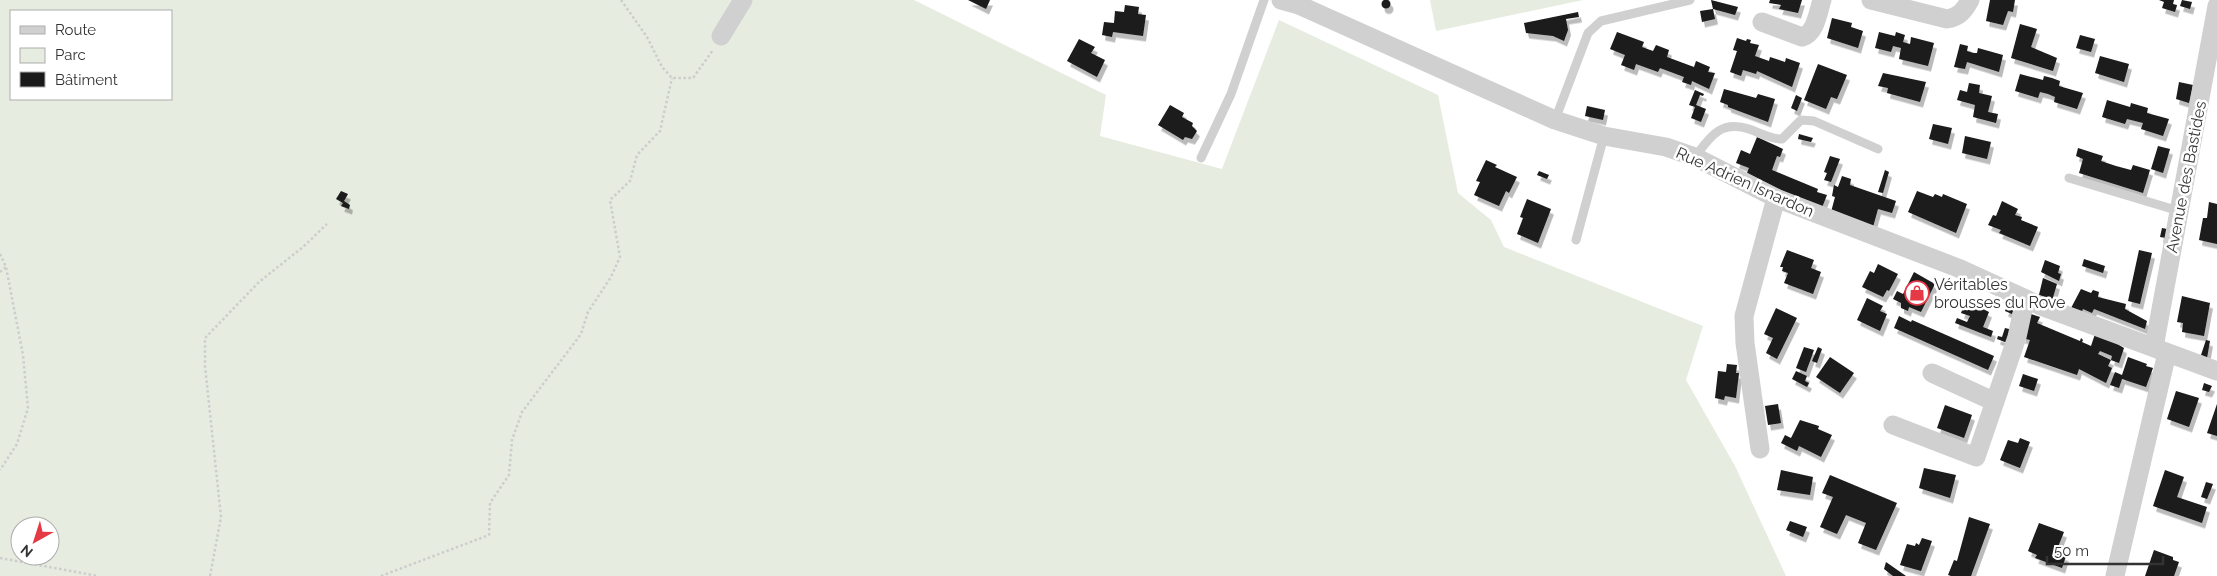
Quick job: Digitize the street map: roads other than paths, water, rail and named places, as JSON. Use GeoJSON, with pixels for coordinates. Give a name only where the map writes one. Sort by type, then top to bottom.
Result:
{"type":"FeatureCollection","features":[{"type":"Feature","properties":{"kind":"street"},"geometry":{"type":"LineString","coordinates":[[721,36],[744,0]]}},
{"type":"Feature","properties":{"kind":"street","name":"Rue Adrien Isnardon"},"geometry":{"type":"LineString","coordinates":[[1281,0],[1299,5],[1555,120],[1604,136],[1666,148],[1695,157],[1776,198],[1958,268],[2025,300],[2217,371]]}},
{"type":"Feature","properties":{"kind":"street"},"geometry":{"type":"LineString","coordinates":[[1762,22],[1802,37],[1808,35],[1812,30],[1822,0]]}},
{"type":"Feature","properties":{"kind":"street"},"geometry":{"type":"LineString","coordinates":[[1871,0],[1946,19],[1956,18],[1965,10],[1970,0]]}},
{"type":"Feature","properties":{"kind":"street","name":"Avenue des Bastides"},"geometry":{"type":"LineString","coordinates":[[2115,576],[2160,350],[2179,211],[2211,76],[2217,6]]}},
{"type":"Feature","properties":{"kind":"street"},"geometry":{"type":"LineString","coordinates":[[1760,449],[1745,343],[1744,316],[1776,198]]}},
{"type":"Feature","properties":{"kind":"street"},"geometry":{"type":"LineString","coordinates":[[1893,425],[1976,457],[2017,337],[2025,300]]}},
{"type":"Feature","properties":{"kind":"street"},"geometry":{"type":"LineString","coordinates":[[1932,374],[1995,402]]}},
{"type":"Feature","properties":{"kind":"lane"},"geometry":{"type":"LineString","coordinates":[[1201,158],[1230,94],[1264,0]]}},
{"type":"Feature","properties":{"kind":"lane"},"geometry":{"type":"LineString","coordinates":[[1555,120],[1588,33],[1601,21],[1690,0]]}},
{"type":"Feature","properties":{"kind":"lane"},"geometry":{"type":"LineString","coordinates":[[1695,157],[1711,135],[1723,127],[1748,129],[1772,139],[1782,139],[1801,120],[1814,121],[1878,150]]}},
{"type":"Feature","properties":{"kind":"lane"},"geometry":{"type":"LineString","coordinates":[[1576,240],[1604,136]]}},
{"type":"Feature","properties":{"kind":"lane"},"geometry":{"type":"LineString","coordinates":[[2070,178],[2179,211]]}},
{"type":"Feature","properties":{"kind":"place","name":"Véritables brousses du Rove"},"geometry":{"type":"Point","coordinates":[1917,293]}}]}
